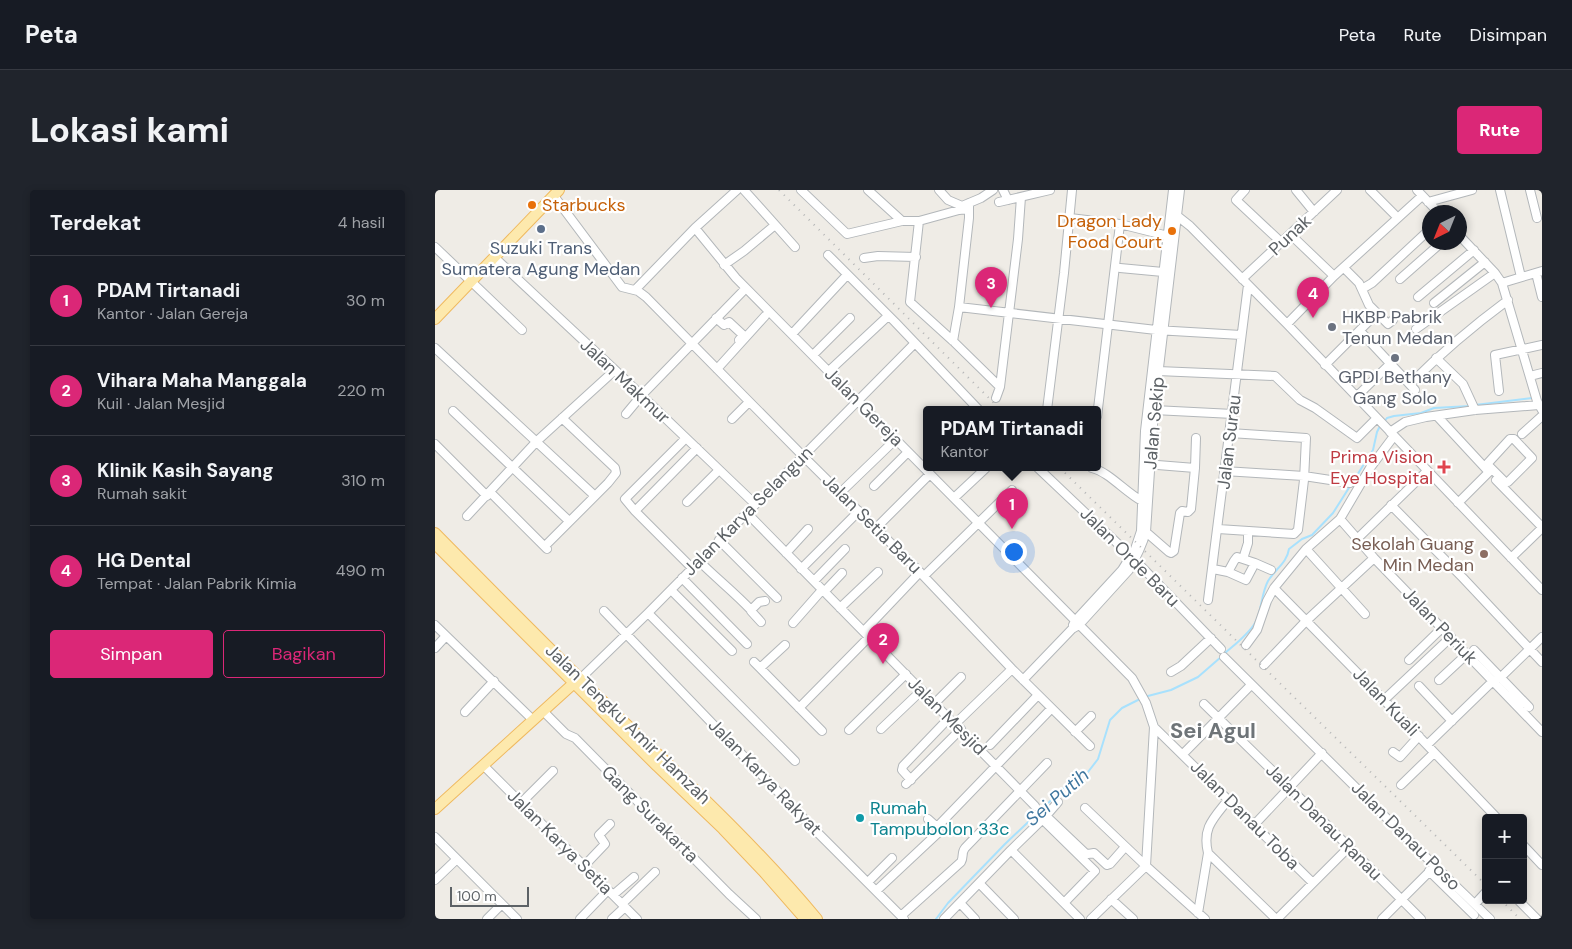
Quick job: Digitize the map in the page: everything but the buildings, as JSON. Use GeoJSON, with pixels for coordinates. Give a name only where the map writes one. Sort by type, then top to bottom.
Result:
{"type":"FeatureCollection","features":[{"type":"Feature","properties":{"kind":"main road"},"geometry":{"type":"LineString","coordinates":[[435,319],[556,193]]}},
{"type":"Feature","properties":{"kind":"main road","name":"Jalan Tengku Amir Hamzah"},"geometry":{"type":"LineString","coordinates":[[435,533],[466,570]]}},
{"type":"Feature","properties":{"kind":"main road","name":"Jalan Tengku Amir Hamzah"},"geometry":{"type":"LineString","coordinates":[[435,544],[466,570],[795,893],[817,919]]}},
{"type":"Feature","properties":{"kind":"main road"},"geometry":{"type":"LineString","coordinates":[[435,809],[577,681]]}},
{"type":"Feature","properties":{"kind":"main road","name":"Jalan Tengku Amir Hamzah"},"geometry":{"type":"LineString","coordinates":[[726,826],[805,919]]}},
{"type":"Feature","properties":{"kind":"street"},"geometry":{"type":"LineString","coordinates":[[635,290],[695,228],[737,190]]}},
{"type":"Feature","properties":{"kind":"street"},"geometry":{"type":"LineString","coordinates":[[744,190],[795,247]]}},
{"type":"Feature","properties":{"kind":"street"},"geometry":{"type":"LineString","coordinates":[[801,190],[843,232],[849,234],[902,221],[919,221],[959,210],[969,206],[993,190]]}},
{"type":"Feature","properties":{"kind":"street"},"geometry":{"type":"LineString","coordinates":[[868,190],[902,221]]}},
{"type":"Feature","properties":{"kind":"street"},"geometry":{"type":"LineString","coordinates":[[939,190],[948,200],[955,204],[969,206]]}},
{"type":"Feature","properties":{"kind":"street"},"geometry":{"type":"LineString","coordinates":[[1003,190],[1008,200]]}},
{"type":"Feature","properties":{"kind":"street"},"geometry":{"type":"LineString","coordinates":[[999,202],[1051,190]]}},
{"type":"Feature","properties":{"kind":"street"},"geometry":{"type":"LineString","coordinates":[[1047,406],[1072,190]]}},
{"type":"Feature","properties":{"kind":"street","name":"Jalan Sekip"},"geometry":{"type":"LineString","coordinates":[[1023,680],[1129,570],[1144,532],[1146,464],[1154,410],[1158,371],[1159,330],[1174,212],[1173,190]]}},
{"type":"Feature","properties":{"kind":"street","name":"Jalan Sekip"},"geometry":{"type":"LineString","coordinates":[[1144,532],[1142,501],[1163,272],[1168,236],[1180,190]]}},
{"type":"Feature","properties":{"kind":"street"},"geometry":{"type":"LineString","coordinates":[[1245,190],[1236,200],[1281,243]]}},
{"type":"Feature","properties":{"kind":"street"},"geometry":{"type":"LineString","coordinates":[[1296,190],[1314,212]]}},
{"type":"Feature","properties":{"kind":"street","name":"Punak"},"geometry":{"type":"LineString","coordinates":[[1245,282],[1281,243],[1337,190]]}},
{"type":"Feature","properties":{"kind":"street"},"geometry":{"type":"LineString","coordinates":[[1370,190],[1398,218]]}},
{"type":"Feature","properties":{"kind":"street"},"geometry":{"type":"LineString","coordinates":[[1428,202],[1471,190]]}},
{"type":"Feature","properties":{"kind":"street"},"geometry":{"type":"LineString","coordinates":[[1500,190],[1521,277]]}},
{"type":"Feature","properties":{"kind":"street"},"geometry":{"type":"LineString","coordinates":[[1530,190],[1537,218]]}},
{"type":"Feature","properties":{"kind":"street","name":"Jalan Setia Baru"},"geometry":{"type":"LineString","coordinates":[[556,193],[622,287],[635,290],[646,297],[1090,746]]}},
{"type":"Feature","properties":{"kind":"street"},"geometry":{"type":"LineString","coordinates":[[1287,324],[1334,276],[1398,218],[1420,193],[1431,205]]}},
{"type":"Feature","properties":{"kind":"street"},"geometry":{"type":"LineString","coordinates":[[996,398],[1000,387],[1018,238],[1021,197]]}},
{"type":"Feature","properties":{"kind":"street"},"geometry":{"type":"LineString","coordinates":[[953,341],[959,307],[969,206]]}},
{"type":"Feature","properties":{"kind":"street"},"geometry":{"type":"LineString","coordinates":[[1174,212],[1287,324],[1542,590]]}},
{"type":"Feature","properties":{"kind":"street"},"geometry":{"type":"LineString","coordinates":[[1070,218],[1120,224],[1168,236]]}},
{"type":"Feature","properties":{"kind":"street"},"geometry":{"type":"LineString","coordinates":[[919,221],[909,302],[953,341],[1000,387]]}},
{"type":"Feature","properties":{"kind":"street"},"geometry":{"type":"LineString","coordinates":[[1098,406],[1120,224]]}},
{"type":"Feature","properties":{"kind":"street"},"geometry":{"type":"LineString","coordinates":[[724,265],[775,225]]}},
{"type":"Feature","properties":{"kind":"street","name":"Jalan Gereja"},"geometry":{"type":"LineString","coordinates":[[695,228],[724,265],[923,467]]}},
{"type":"Feature","properties":{"kind":"street"},"geometry":{"type":"LineString","coordinates":[[1290,234],[1334,276]]}},
{"type":"Feature","properties":{"kind":"street"},"geometry":{"type":"LineString","coordinates":[[1362,290],[1422,236]]}},
{"type":"Feature","properties":{"kind":"street"},"geometry":{"type":"LineString","coordinates":[[1246,645],[1257,630],[1267,601],[1274,588],[1306,549],[1340,519],[1390,432],[1405,422],[1474,406],[1538,400],[1502,283],[1467,243]]}},
{"type":"Feature","properties":{"kind":"street"},"geometry":{"type":"LineString","coordinates":[[1399,278],[1432,250]]}},
{"type":"Feature","properties":{"kind":"street"},"geometry":{"type":"LineString","coordinates":[[1418,297],[1474,250]]}},
{"type":"Feature","properties":{"kind":"street"},"geometry":{"type":"LineString","coordinates":[[436,251],[472,281],[523,330]]}},
{"type":"Feature","properties":{"kind":"street"},"geometry":{"type":"LineString","coordinates":[[828,255],[975,406]]}},
{"type":"Feature","properties":{"kind":"street"},"geometry":{"type":"LineString","coordinates":[[864,258],[877,256],[916,257]]}},
{"type":"Feature","properties":{"kind":"street","name":"Jalan Makmur"},"geometry":{"type":"LineString","coordinates":[[494,258],[755,504]]}},
{"type":"Feature","properties":{"kind":"street"},"geometry":{"type":"LineString","coordinates":[[1434,303],[1485,262]]}},
{"type":"Feature","properties":{"kind":"street"},"geometry":{"type":"LineString","coordinates":[[1120,268],[1163,272]]}},
{"type":"Feature","properties":{"kind":"street"},"geometry":{"type":"LineString","coordinates":[[1343,268],[1359,283],[1366,300],[1377,313],[1388,324],[1393,320]]}},
{"type":"Feature","properties":{"kind":"street"},"geometry":{"type":"LineString","coordinates":[[1502,283],[1539,272],[1542,297]]}},
{"type":"Feature","properties":{"kind":"street"},"geometry":{"type":"LineString","coordinates":[[1416,329],[1495,273]]}},
{"type":"Feature","properties":{"kind":"street"},"geometry":{"type":"LineString","coordinates":[[792,334],[847,275]]}},
{"type":"Feature","properties":{"kind":"street","name":"Jalan Surau"},"geometry":{"type":"LineString","coordinates":[[1208,600],[1224,471],[1231,433],[1245,282]]}},
{"type":"Feature","properties":{"kind":"street"},"geometry":{"type":"LineString","coordinates":[[626,414],[641,396],[746,288]]}},
{"type":"Feature","properties":{"kind":"street"},"geometry":{"type":"LineString","coordinates":[[1360,331],[1413,387],[1435,358],[1474,325],[1508,300]]}},
{"type":"Feature","properties":{"kind":"street"},"geometry":{"type":"LineString","coordinates":[[959,307],[1159,330],[1241,335]]}},
{"type":"Feature","properties":{"kind":"street"},"geometry":{"type":"LineString","coordinates":[[1325,365],[1377,313]]}},
{"type":"Feature","properties":{"kind":"street"},"geometry":{"type":"LineString","coordinates":[[717,369],[765,316]]}},
{"type":"Feature","properties":{"kind":"street"},"geometry":{"type":"LineString","coordinates":[[829,371],[888,316]]}},
{"type":"Feature","properties":{"kind":"street"},"geometry":{"type":"LineString","coordinates":[[716,318],[724,325],[729,322],[743,334],[738,341],[740,343]]}},
{"type":"Feature","properties":{"kind":"street"},"geometry":{"type":"LineString","coordinates":[[813,355],[850,318]]}},
{"type":"Feature","properties":{"kind":"street","name":"Jalan Karya Selangun"},"geometry":{"type":"LineString","coordinates":[[577,681],[671,590],[915,343]]}},
{"type":"Feature","properties":{"kind":"street"},"geometry":{"type":"LineString","coordinates":[[1499,391],[1495,355],[1542,345]]}},
{"type":"Feature","properties":{"kind":"street"},"geometry":{"type":"LineString","coordinates":[[435,348],[595,496]]}},
{"type":"Feature","properties":{"kind":"street"},"geometry":{"type":"LineString","coordinates":[[1435,358],[1463,384],[1474,406]]}},
{"type":"Feature","properties":{"kind":"street"},"geometry":{"type":"LineString","coordinates":[[1356,397],[1391,363]]}},
{"type":"Feature","properties":{"kind":"street"},"geometry":{"type":"LineString","coordinates":[[467,516],[537,441],[615,370]]}},
{"type":"Feature","properties":{"kind":"street"},"geometry":{"type":"LineString","coordinates":[[1158,371],[1275,376],[1300,400],[1315,408],[1358,439],[1379,420]]}},
{"type":"Feature","properties":{"kind":"street"},"geometry":{"type":"LineString","coordinates":[[1530,376],[1542,373]]}},
{"type":"Feature","properties":{"kind":"street"},"geometry":{"type":"LineString","coordinates":[[732,419],[749,402]]}},
{"type":"Feature","properties":{"kind":"street"},"geometry":{"type":"LineString","coordinates":[[1154,410],[1233,414]]}},
{"type":"Feature","properties":{"kind":"street"},"geometry":{"type":"LineString","coordinates":[[453,411],[569,521]]}},
{"type":"Feature","properties":{"kind":"street"},"geometry":{"type":"LineString","coordinates":[[1437,416],[1490,470],[1542,528],[1511,558]]}},
{"type":"Feature","properties":{"kind":"street"},"geometry":{"type":"LineString","coordinates":[[1522,434],[1542,416]]}},
{"type":"Feature","properties":{"kind":"street"},"geometry":{"type":"LineString","coordinates":[[435,444],[546,548],[569,521],[615,475],[616,470],[562,418]]}},
{"type":"Feature","properties":{"kind":"street"},"geometry":{"type":"LineString","coordinates":[[1218,529],[1295,534],[1298,532],[1307,440],[1304,437],[1231,433]]}},
{"type":"Feature","properties":{"kind":"street"},"geometry":{"type":"LineString","coordinates":[[685,438],[625,499],[635,512],[692,568]]}},
{"type":"Feature","properties":{"kind":"street"},"geometry":{"type":"LineString","coordinates":[[1144,532],[1169,552],[1174,551],[1180,513],[1182,511],[1189,512],[1191,509],[1196,438]]}},
{"type":"Feature","properties":{"kind":"street"},"geometry":{"type":"LineString","coordinates":[[840,493],[896,439]]}},
{"type":"Feature","properties":{"kind":"street"},"geometry":{"type":"LineString","coordinates":[[1510,439],[1514,439],[1532,458],[1508,482],[1505,482],[1490,470],[1488,462],[1510,439]]}},
{"type":"Feature","properties":{"kind":"street"},"geometry":{"type":"LineString","coordinates":[[635,512],[697,448]]}},
{"type":"Feature","properties":{"kind":"street"},"geometry":{"type":"LineString","coordinates":[[874,486],[908,452]]}},
{"type":"Feature","properties":{"kind":"street"},"geometry":{"type":"LineString","coordinates":[[1146,464],[1195,468]]}},
{"type":"Feature","properties":{"kind":"street"},"geometry":{"type":"LineString","coordinates":[[687,502],[719,470]]}},
{"type":"Feature","properties":{"kind":"street"},"geometry":{"type":"LineString","coordinates":[[1458,503],[1490,470]]}},
{"type":"Feature","properties":{"kind":"street","name":"Jalan Gereja"},"geometry":{"type":"LineString","coordinates":[[927,471],[1075,625],[1132,678],[1142,693],[1154,727]]}},
{"type":"Feature","properties":{"kind":"street"},"geometry":{"type":"LineString","coordinates":[[954,498],[983,471]]}},
{"type":"Feature","properties":{"kind":"street","name":"Jalan Orde Baru"},"geometry":{"type":"LineString","coordinates":[[1041,471],[1133,558],[1221,649]]}},
{"type":"Feature","properties":{"kind":"street"},"geometry":{"type":"LineString","coordinates":[[1100,471],[1142,501]]}},
{"type":"Feature","properties":{"kind":"street"},"geometry":{"type":"LineString","coordinates":[[1224,471],[1304,476],[1350,483]]}},
{"type":"Feature","properties":{"kind":"street"},"geometry":{"type":"LineString","coordinates":[[1357,539],[1427,471]]}},
{"type":"Feature","properties":{"kind":"street"},"geometry":{"type":"LineString","coordinates":[[876,528],[930,474]]}},
{"type":"Feature","properties":{"kind":"street"},"geometry":{"type":"LineString","coordinates":[[799,708],[922,574],[1012,490]]}},
{"type":"Feature","properties":{"kind":"street"},"geometry":{"type":"LineString","coordinates":[[1391,505],[1542,662]]}},
{"type":"Feature","properties":{"kind":"street"},"geometry":{"type":"LineString","coordinates":[[801,569],[859,511]]}},
{"type":"Feature","properties":{"kind":"street","name":"Jalan Mesjid"},"geometry":{"type":"LineString","coordinates":[[747,513],[1035,806]]}},
{"type":"Feature","properties":{"kind":"street","name":"Jalan Periuk"},"geometry":{"type":"LineString","coordinates":[[1340,519],[1374,558],[1442,628],[1471,652],[1497,679],[1542,732]]}},
{"type":"Feature","properties":{"kind":"street"},"geometry":{"type":"LineString","coordinates":[[786,553],[808,528]]}},
{"type":"Feature","properties":{"kind":"street"},"geometry":{"type":"LineString","coordinates":[[1243,559],[1248,531]]}},
{"type":"Feature","properties":{"kind":"street"},"geometry":{"type":"LineString","coordinates":[[719,540],[777,598]]}},
{"type":"Feature","properties":{"kind":"street"},"geometry":{"type":"LineString","coordinates":[[814,581],[845,549]]}},
{"type":"Feature","properties":{"kind":"street"},"geometry":{"type":"LineString","coordinates":[[1306,549],[1365,614]]}},
{"type":"Feature","properties":{"kind":"street"},"geometry":{"type":"LineString","coordinates":[[1229,572],[1236,558],[1271,570]]}},
{"type":"Feature","properties":{"kind":"street"},"geometry":{"type":"LineString","coordinates":[[1264,665],[1306,620],[1374,558]]}},
{"type":"Feature","properties":{"kind":"street"},"geometry":{"type":"LineString","coordinates":[[699,561],[718,580],[727,585],[761,622]]}},
{"type":"Feature","properties":{"kind":"street"},"geometry":{"type":"LineString","coordinates":[[1213,569],[1229,572],[1246,580],[1255,563]]}},
{"type":"Feature","properties":{"kind":"street"},"geometry":{"type":"LineString","coordinates":[[840,608],[878,572]]}},
{"type":"Feature","properties":{"kind":"street"},"geometry":{"type":"LineString","coordinates":[[793,623],[842,573]]}},
{"type":"Feature","properties":{"kind":"street"},"geometry":{"type":"LineString","coordinates":[[681,578],[747,644]]}},
{"type":"Feature","properties":{"kind":"street","name":"Jalan Kuali"},"geometry":{"type":"LineString","coordinates":[[1274,588],[1385,700],[1493,814]]}},
{"type":"Feature","properties":{"kind":"street"},"geometry":{"type":"LineString","coordinates":[[671,590],[732,651]]}},
{"type":"Feature","properties":{"kind":"street"},"geometry":{"type":"LineString","coordinates":[[751,610],[759,602],[765,600]]}},
{"type":"Feature","properties":{"kind":"street","name":"Jalan Karya Rakyat"},"geometry":{"type":"LineString","coordinates":[[604,611],[902,918]]}},
{"type":"Feature","properties":{"kind":"street"},"geometry":{"type":"LineString","coordinates":[[648,613],[795,761]]}},
{"type":"Feature","properties":{"kind":"street"},"geometry":{"type":"LineString","coordinates":[[435,625],[533,720]]}},
{"type":"Feature","properties":{"kind":"street"},"geometry":{"type":"LineString","coordinates":[[1409,660],[1442,628]]}},
{"type":"Feature","properties":{"kind":"street"},"geometry":{"type":"LineString","coordinates":[[435,648],[446,636]]}},
{"type":"Feature","properties":{"kind":"street"},"geometry":{"type":"LineString","coordinates":[[1385,700],[1451,637]]}},
{"type":"Feature","properties":{"kind":"street"},"geometry":{"type":"LineString","coordinates":[[1427,745],[1542,637]]}},
{"type":"Feature","properties":{"kind":"street"},"geometry":{"type":"LineString","coordinates":[[1171,672],[1211,638]]}},
{"type":"Feature","properties":{"kind":"street"},"geometry":{"type":"LineString","coordinates":[[760,668],[785,644]]}},
{"type":"Feature","properties":{"kind":"street"},"geometry":{"type":"LineString","coordinates":[[1439,680],[1471,652]]}},
{"type":"Feature","properties":{"kind":"street","name":"Jalan Danau Poso"},"geometry":{"type":"LineString","coordinates":[[1224,657],[1322,754],[1432,869],[1475,904],[1490,919]]}},
{"type":"Feature","properties":{"kind":"street"},"geometry":{"type":"LineString","coordinates":[[754,662],[821,731]]}},
{"type":"Feature","properties":{"kind":"street"},"geometry":{"type":"LineString","coordinates":[[949,718],[903,766],[902,770],[909,782],[1012,669]]}},
{"type":"Feature","properties":{"kind":"street"},"geometry":{"type":"LineString","coordinates":[[849,730],[906,674]]}},
{"type":"Feature","properties":{"kind":"street"},"geometry":{"type":"LineString","coordinates":[[935,703],[961,677]]}},
{"type":"Feature","properties":{"kind":"street"},"geometry":{"type":"LineString","coordinates":[[1497,679],[1529,707]]}},
{"type":"Feature","properties":{"kind":"street"},"geometry":{"type":"LineString","coordinates":[[465,712],[494,682]]}},
{"type":"Feature","properties":{"kind":"street"},"geometry":{"type":"LineString","coordinates":[[1183,754],[1251,685]]}},
{"type":"Feature","properties":{"kind":"street"},"geometry":{"type":"LineString","coordinates":[[1419,686],[1452,721]]}},
{"type":"Feature","properties":{"kind":"street"},"geometry":{"type":"LineString","coordinates":[[881,729],[922,690]]}},
{"type":"Feature","properties":{"kind":"street"},"geometry":{"type":"LineString","coordinates":[[990,745],[1038,695]]}},
{"type":"Feature","properties":{"kind":"street","name":"Jalan Danau Ranau"},"geometry":{"type":"LineString","coordinates":[[1204,704],[1421,919]]}},
{"type":"Feature","properties":{"kind":"street","name":"Gang Surakarta"},"geometry":{"type":"LineString","coordinates":[[543,711],[566,734],[575,738],[756,919]]}},
{"type":"Feature","properties":{"kind":"street"},"geometry":{"type":"LineString","coordinates":[[876,890],[938,829],[1049,712]]}},
{"type":"Feature","properties":{"kind":"street"},"geometry":{"type":"LineString","coordinates":[[1075,732],[1091,716]]}},
{"type":"Feature","properties":{"kind":"street"},"geometry":{"type":"LineString","coordinates":[[1091,919],[1145,866],[1154,727]]}},
{"type":"Feature","properties":{"kind":"street","name":"Jalan Danau Toba"},"geometry":{"type":"LineString","coordinates":[[1154,727],[1313,883]]}},
{"type":"Feature","properties":{"kind":"street"},"geometry":{"type":"LineString","coordinates":[[1393,752],[1398,757],[1400,756],[1419,736]]}},
{"type":"Feature","properties":{"kind":"street"},"geometry":{"type":"LineString","coordinates":[[1401,785],[1434,753]]}},
{"type":"Feature","properties":{"kind":"street"},"geometry":{"type":"LineString","coordinates":[[1254,825],[1322,754]]}},
{"type":"Feature","properties":{"kind":"street"},"geometry":{"type":"LineString","coordinates":[[902,918],[961,862],[965,848],[1047,763]]}},
{"type":"Feature","properties":{"kind":"street","name":"Jalan Karya Setia"},"geometry":{"type":"LineString","coordinates":[[483,765],[637,919]]}},
{"type":"Feature","properties":{"kind":"street"},"geometry":{"type":"LineString","coordinates":[[521,803],[553,771]]}},
{"type":"Feature","properties":{"kind":"street"},"geometry":{"type":"LineString","coordinates":[[1198,913],[1209,853],[1206,842],[1209,824],[1228,800]]}},
{"type":"Feature","properties":{"kind":"street"},"geometry":{"type":"LineString","coordinates":[[944,919],[1058,802]]}},
{"type":"Feature","properties":{"kind":"street"},"geometry":{"type":"LineString","coordinates":[[1085,808],[1145,866],[1205,919]]}},
{"type":"Feature","properties":{"kind":"street"},"geometry":{"type":"LineString","coordinates":[[1044,818],[1085,853],[1095,853],[1107,865],[1125,847]]}},
{"type":"Feature","properties":{"kind":"street"},"geometry":{"type":"LineString","coordinates":[[1044,818],[1095,871],[1064,904]]}},
{"type":"Feature","properties":{"kind":"street"},"geometry":{"type":"LineString","coordinates":[[929,819],[938,829]]}},
{"type":"Feature","properties":{"kind":"street"},"geometry":{"type":"LineString","coordinates":[[584,866],[605,844],[599,835],[610,824]]}},
{"type":"Feature","properties":{"kind":"street"},"geometry":{"type":"LineString","coordinates":[[435,837],[517,919]]}},
{"type":"Feature","properties":{"kind":"street"},"geometry":{"type":"LineString","coordinates":[[1209,853],[1277,919],[1349,847]]}},
{"type":"Feature","properties":{"kind":"street"},"geometry":{"type":"LineString","coordinates":[[1527,849],[1542,865]]}},
{"type":"Feature","properties":{"kind":"street"},"geometry":{"type":"LineString","coordinates":[[1011,850],[1080,919]]}},
{"type":"Feature","properties":{"kind":"street"},"geometry":{"type":"LineString","coordinates":[[868,882],[891,858]]}},
{"type":"Feature","properties":{"kind":"street"},"geometry":{"type":"LineString","coordinates":[[435,880],[457,859]]}},
{"type":"Feature","properties":{"kind":"street"},"geometry":{"type":"LineString","coordinates":[[1382,919],[1432,869],[1474,914]]}},
{"type":"Feature","properties":{"kind":"street"},"geometry":{"type":"LineString","coordinates":[[612,919],[655,872]]}},
{"type":"Feature","properties":{"kind":"street"},"geometry":{"type":"LineString","coordinates":[[580,919],[634,877]]}},
{"type":"Feature","properties":{"kind":"street"},"geometry":{"type":"LineString","coordinates":[[979,884],[1014,919]]}},
{"type":"Feature","properties":{"kind":"street"},"geometry":{"type":"LineString","coordinates":[[1475,904],[1482,896]]}},
{"type":"Feature","properties":{"kind":"street"},"geometry":{"type":"LineString","coordinates":[[1111,899],[1133,919]]}},
{"type":"Feature","properties":{"kind":"street"},"geometry":{"type":"LineString","coordinates":[[960,903],[975,919]]}},
{"type":"Feature","properties":{"kind":"street"},"geometry":{"type":"LineString","coordinates":[[487,919],[502,904]]}},
{"type":"Feature","properties":{"kind":"street"},"geometry":{"type":"LineString","coordinates":[[1521,904],[1537,919]]}},
{"type":"Feature","properties":{"kind":"waterway","name":"Sei Putih"},"geometry":{"type":"LineString","coordinates":[[1475,405],[1532,398]]}},
{"type":"Feature","properties":{"kind":"waterway","name":"Sei Putih"},"geometry":{"type":"LineString","coordinates":[[1384,422],[1387,418],[1394,416],[1421,413],[1434,408],[1470,406]]}},
{"type":"Feature","properties":{"kind":"waterway","name":"Sei Putih"},"geometry":{"type":"LineString","coordinates":[[1224,654],[1245,636],[1255,623],[1268,581],[1283,562],[1289,549],[1302,539],[1312,535],[1333,513],[1373,450],[1380,426]]}},
{"type":"Feature","properties":{"kind":"waterway","name":"Sei Putih"},"geometry":{"type":"LineString","coordinates":[[1144,697],[1171,690],[1198,677],[1221,657]]}},
{"type":"Feature","properties":{"kind":"waterway","name":"Sei Putih"},"geometry":{"type":"LineString","coordinates":[[936,919],[948,903],[1005,844],[1066,786],[1088,772],[1098,759],[1110,720],[1122,708],[1140,699]]}},
{"type":"Feature","properties":{"kind":"railway"},"geometry":{"type":"LineString","coordinates":[[779,190],[997,406]]}},
{"type":"Feature","properties":{"kind":"railway"},"geometry":{"type":"LineString","coordinates":[[1063,471],[1482,881]]}},
{"type":"Feature","properties":{"kind":"railway"},"geometry":{"type":"LineString","coordinates":[[1505,904],[1520,919]]}},
{"type":"Feature","properties":{"kind":"place","name":"Starbucks"},"geometry":{"type":"Point","coordinates":[532,205]}},
{"type":"Feature","properties":{"kind":"place","name":"Suzuki Trans Sumatera Agung Medan"},"geometry":{"type":"Point","coordinates":[541,229]}},
{"type":"Feature","properties":{"kind":"place","name":"Dragon Lady Food Court"},"geometry":{"type":"Point","coordinates":[1172,231]}},
{"type":"Feature","properties":{"kind":"place","name":"Klinik Kasih Sayang"},"geometry":{"type":"Point","coordinates":[991,308]}},
{"type":"Feature","properties":{"kind":"place","name":"HG Dental"},"geometry":{"type":"Point","coordinates":[1313,318]}},
{"type":"Feature","properties":{"kind":"place","name":"HKBP Pabrik Tenun Medan"},"geometry":{"type":"Point","coordinates":[1332,327]}},
{"type":"Feature","properties":{"kind":"place","name":"GPDI Bethany Gang Solo"},"geometry":{"type":"Point","coordinates":[1395,358]}},
{"type":"Feature","properties":{"kind":"place","name":"Prima Vision Eye Hospital"},"geometry":{"type":"Point","coordinates":[1444,467]}},
{"type":"Feature","properties":{"kind":"place","name":"PDAM Tirtanadi"},"geometry":{"type":"Point","coordinates":[1012,529]}},
{"type":"Feature","properties":{"kind":"place","name":"Sekolah Guang Min Medan"},"geometry":{"type":"Point","coordinates":[1484,554]}},
{"type":"Feature","properties":{"kind":"place","name":"Vihara Maha Manggala"},"geometry":{"type":"Point","coordinates":[883,664]}},
{"type":"Feature","properties":{"kind":"place","name":"Rumah Tampubolon 33c"},"geometry":{"type":"Point","coordinates":[860,818]}},
{"type":"Feature","properties":{"kind":"district","name":"Sei Agul"},"geometry":{"type":"Point","coordinates":[1213,730]}}]}
